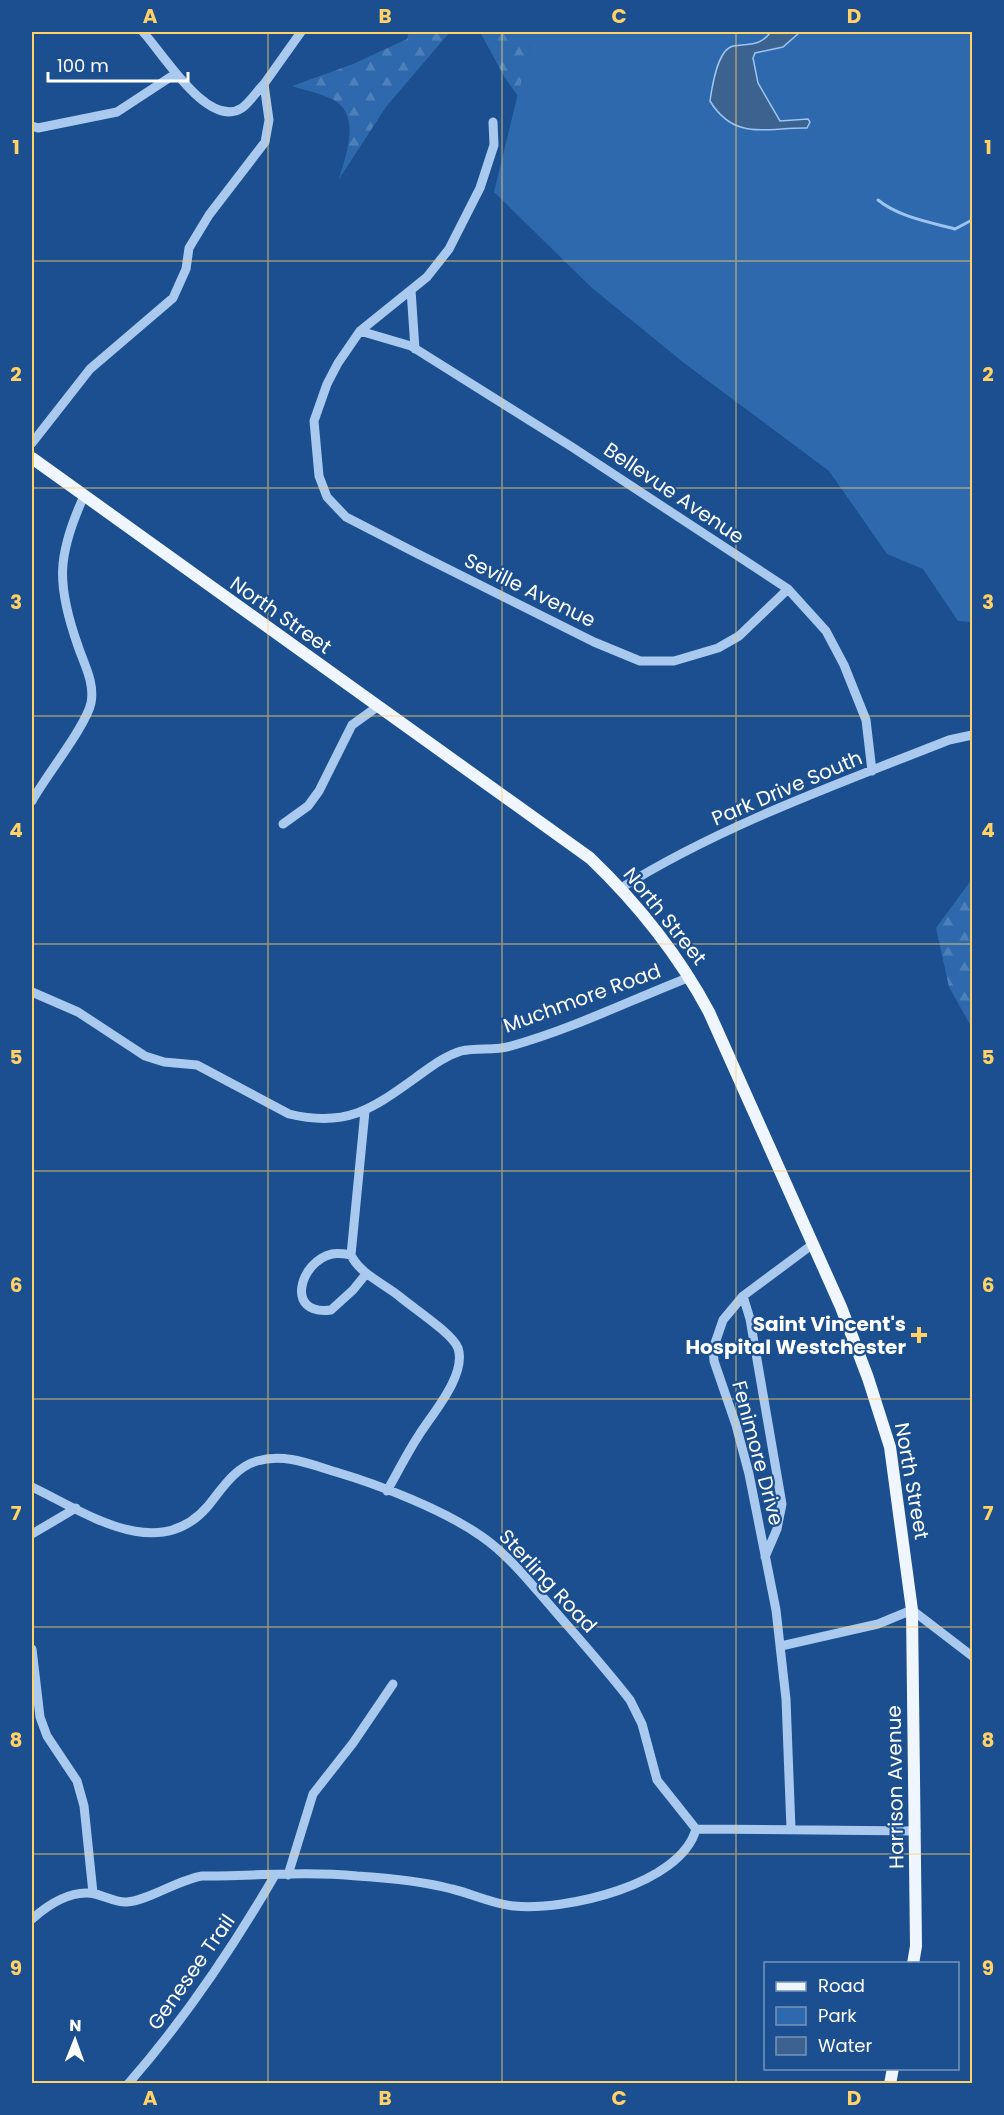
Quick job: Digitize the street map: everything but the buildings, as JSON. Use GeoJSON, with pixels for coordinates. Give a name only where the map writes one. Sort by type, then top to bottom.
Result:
{"type":"FeatureCollection","features":[{"type":"Feature","properties":{"kind":"main road","name":"North Street"},"geometry":{"type":"LineString","coordinates":[[32,458],[377,707],[536,817],[590,858],[621,888],[670,947],[709,1012],[813,1244],[864,1368],[890,1447],[912,1610]]}},
{"type":"Feature","properties":{"kind":"main road","name":"Harrison Avenue"},"geometry":{"type":"LineString","coordinates":[[912,1610],[916,1831],[914,1962]]}},
{"type":"Feature","properties":{"kind":"street"},"geometry":{"type":"LineString","coordinates":[[144,32],[161,50],[176,74],[213,109],[225,112],[242,110],[264,84],[301,32]]}},
{"type":"Feature","properties":{"kind":"street"},"geometry":{"type":"LineString","coordinates":[[32,126],[38,128],[117,112],[176,74]]}},
{"type":"Feature","properties":{"kind":"street"},"geometry":{"type":"LineString","coordinates":[[32,443],[90,369],[173,298],[186,269],[189,248],[209,215],[265,142],[269,120],[264,84]]}},
{"type":"Feature","properties":{"kind":"street"},"geometry":{"type":"LineString","coordinates":[[360,331],[427,277],[449,249],[480,188],[494,145],[493,122]]}},
{"type":"Feature","properties":{"kind":"street"},"geometry":{"type":"LineString","coordinates":[[411,290],[415,349]]}},
{"type":"Feature","properties":{"kind":"street","name":"Bellevue Avenue"},"geometry":{"type":"LineString","coordinates":[[360,331],[415,349],[585,456],[788,589],[826,632],[844,665],[866,720],[872,771]]}},
{"type":"Feature","properties":{"kind":"street","name":"Seville Avenue"},"geometry":{"type":"LineString","coordinates":[[360,331],[338,363],[314,421],[319,476],[327,497],[346,516],[594,642],[640,661],[674,661],[718,648],[739,636],[788,589]]}},
{"type":"Feature","properties":{"kind":"street"},"geometry":{"type":"LineString","coordinates":[[32,801],[83,722],[90,705],[92,687],[71,626],[63,584],[61,557],[68,531],[84,496]]}},
{"type":"Feature","properties":{"kind":"street"},"geometry":{"type":"LineString","coordinates":[[283,824],[308,806],[319,791],[352,725],[377,707]]}},
{"type":"Feature","properties":{"kind":"street","name":"Park Drive South"},"geometry":{"type":"LineString","coordinates":[[621,888],[663,862],[872,771],[949,740],[972,735]]}},
{"type":"Feature","properties":{"kind":"street","name":"Muchmore Road"},"geometry":{"type":"LineString","coordinates":[[32,992],[78,1012],[145,1056],[164,1062],[197,1065],[288,1114],[303,1118],[344,1119],[365,1111],[443,1058],[463,1051],[509,1047],[563,1029],[690,977]]}},
{"type":"Feature","properties":{"kind":"street"},"geometry":{"type":"LineString","coordinates":[[365,1111],[351,1255],[366,1274],[387,1287],[454,1342],[459,1358],[446,1398],[419,1434],[387,1491]]}},
{"type":"Feature","properties":{"kind":"street","name":"Fenimore Drive"},"geometry":{"type":"LineString","coordinates":[[791,1829],[786,1700],[781,1646],[749,1474],[712,1349],[723,1320],[743,1296],[813,1244]]}},
{"type":"Feature","properties":{"kind":"street"},"geometry":{"type":"LineString","coordinates":[[351,1255],[327,1256],[308,1271],[301,1290],[301,1298],[315,1310],[331,1310],[353,1290],[366,1274]]}},
{"type":"Feature","properties":{"kind":"street","name":"Fenimore Drive"},"geometry":{"type":"LineString","coordinates":[[743,1296],[750,1319],[782,1504],[777,1529],[765,1557]]}},
{"type":"Feature","properties":{"kind":"street","name":"Sterling Road"},"geometry":{"type":"LineString","coordinates":[[32,1487],[132,1533],[143,1535],[171,1530],[198,1517],[243,1467],[269,1458],[295,1460],[351,1476],[446,1516],[482,1536],[522,1574],[630,1700],[642,1724],[657,1780],[696,1829]]}},
{"type":"Feature","properties":{"kind":"street"},"geometry":{"type":"LineString","coordinates":[[32,1534],[76,1508]]}},
{"type":"Feature","properties":{"kind":"street"},"geometry":{"type":"LineString","coordinates":[[781,1646],[878,1624],[912,1610],[972,1656]]}},
{"type":"Feature","properties":{"kind":"street"},"geometry":{"type":"LineString","coordinates":[[32,1649],[40,1716],[47,1736],[77,1781],[84,1806],[93,1893]]}},
{"type":"Feature","properties":{"kind":"street"},"geometry":{"type":"LineString","coordinates":[[288,1875],[313,1794],[353,1743],[393,1684]]}},
{"type":"Feature","properties":{"kind":"street"},"geometry":{"type":"LineString","coordinates":[[32,1919],[46,1907],[70,1895],[93,1893],[129,1902],[189,1878],[275,1875],[355,1875],[453,1889],[493,1903],[514,1906],[561,1905],[639,1882],[654,1874],[684,1852],[693,1842],[696,1829],[916,1831]]}},
{"type":"Feature","properties":{"kind":"street","name":"Genesee Trail"},"geometry":{"type":"LineString","coordinates":[[128,2084],[169,2037],[239,1937],[275,1875]]}},
{"type":"Feature","properties":{"kind":"green space"},"geometry":{"type":"Polygon","coordinates":[[[409,32],[453,32],[449,33],[386,107],[339,179],[348,147],[347,114],[332,99],[292,86],[353,64],[407,39],[409,32]]]}},
{"type":"Feature","properties":{"kind":"green space"},"geometry":{"type":"Polygon","coordinates":[[[480,32],[533,32],[518,96],[505,78],[480,32]]]}},
{"type":"Feature","properties":{"kind":"green space"},"geometry":{"type":"Polygon","coordinates":[[[533,32],[972,32],[972,622],[958,621],[923,569],[887,554],[829,471],[684,363],[592,288],[494,192],[533,32]]]}},
{"type":"Feature","properties":{"kind":"green space"},"geometry":{"type":"Polygon","coordinates":[[[972,879],[972,1028],[949,987],[936,928],[972,879]]]}},
{"type":"Feature","properties":{"kind":"water"},"geometry":{"type":"Polygon","coordinates":[[[771,32],[800,32],[783,47],[755,53],[753,58],[758,83],[780,121],[808,119],[810,122],[807,128],[753,130],[741,127],[720,114],[710,101],[716,70],[723,54],[733,46],[758,42],[771,32]]]}},
{"type":"Feature","properties":{"kind":"waterway"},"geometry":{"type":"LineString","coordinates":[[878,200],[905,215],[955,229],[972,220]]}},
{"type":"Feature","properties":{"kind":"place","name":"Saint Vincent's Hospital Westchester"},"geometry":{"type":"Point","coordinates":[919,1335]}}]}
